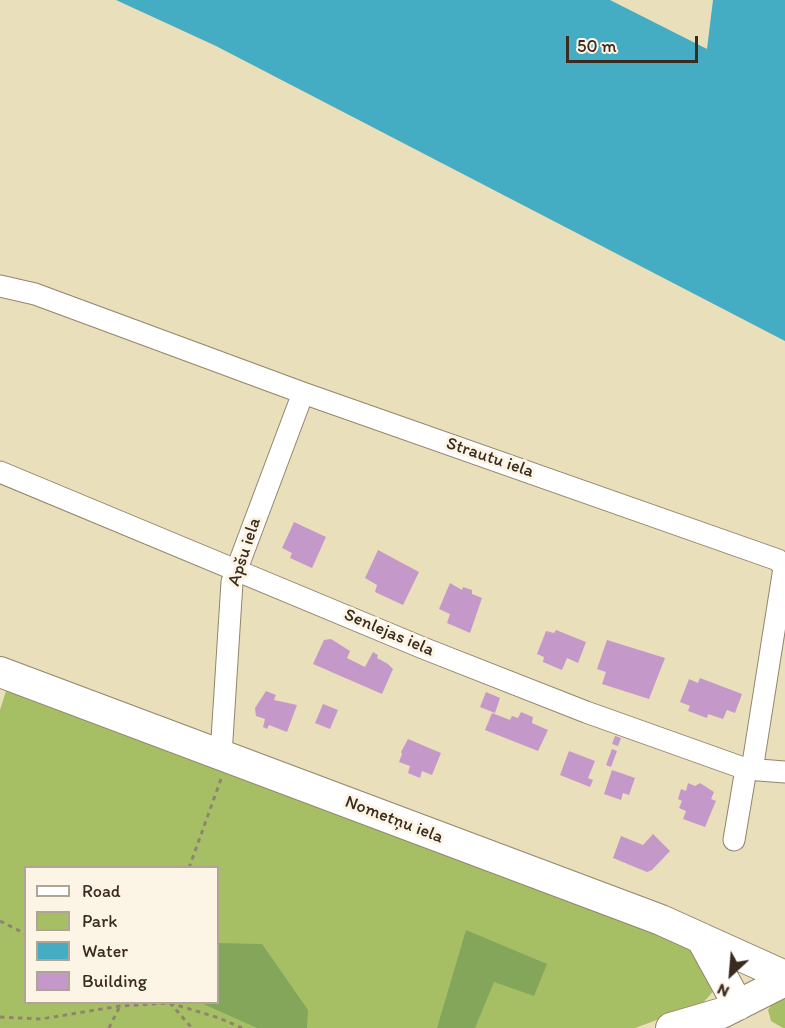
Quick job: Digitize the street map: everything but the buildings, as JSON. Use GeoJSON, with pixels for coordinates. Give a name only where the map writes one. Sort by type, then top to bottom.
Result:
{"type":"FeatureCollection","features":[{"type":"Feature","properties":{"kind":"street","name":"Strautu iela"},"geometry":{"type":"LineString","coordinates":[[0,286],[35,294],[303,393],[778,560],[784,568],[735,840]]}},
{"type":"Feature","properties":{"kind":"street","name":"Apšu iela"},"geometry":{"type":"LineString","coordinates":[[224,756],[232,582],[303,393]]}},
{"type":"Feature","properties":{"kind":"street","name":"Senlejas iela"},"geometry":{"type":"LineString","coordinates":[[0,472],[236,568],[434,653],[586,712],[749,769],[785,772]]}},
{"type":"Feature","properties":{"kind":"street","name":"Nometņu iela"},"geometry":{"type":"LineString","coordinates":[[0,673],[660,920],[785,976]]}},
{"type":"Feature","properties":{"kind":"street"},"geometry":{"type":"LineString","coordinates":[[701,939],[738,1005]]}},
{"type":"Feature","properties":{"kind":"street"},"geometry":{"type":"LineString","coordinates":[[671,1028],[722,1013],[785,981]]}},
{"type":"Feature","properties":{"kind":"path"},"geometry":{"type":"LineString","coordinates":[[189,866],[224,756]]}},
{"type":"Feature","properties":{"kind":"path"},"geometry":{"type":"LineString","coordinates":[[0,921],[24,933]]}},
{"type":"Feature","properties":{"kind":"path"},"geometry":{"type":"LineString","coordinates":[[0,1017],[41,1019],[121,1004]]}},
{"type":"Feature","properties":{"kind":"path"},"geometry":{"type":"LineString","coordinates":[[109,1028],[121,1004]]}},
{"type":"Feature","properties":{"kind":"path"},"geometry":{"type":"LineString","coordinates":[[170,1004],[192,1028]]}},
{"type":"Feature","properties":{"kind":"path"},"geometry":{"type":"LineString","coordinates":[[172,1004],[219,1018],[242,1028]]}},
{"type":"Feature","properties":{"kind":"green space"},"geometry":{"type":"Polygon","coordinates":[[[13,689],[665,933],[690,949],[716,988],[703,1003],[635,1028],[0,1028],[0,710],[6,691],[13,689]]]}},
{"type":"Feature","properties":{"kind":"green space"},"geometry":{"type":"Polygon","coordinates":[[[466,930],[547,964],[534,996],[494,982],[475,1028],[437,1028],[466,930]]]}},
{"type":"Feature","properties":{"kind":"green space"},"geometry":{"type":"Polygon","coordinates":[[[219,943],[262,944],[308,1010],[307,1028],[257,1028],[203,1004],[219,1004],[219,943]]]}},
{"type":"Feature","properties":{"kind":"green space"},"geometry":{"type":"Polygon","coordinates":[[[785,999],[785,1028],[783,1028],[771,1021],[768,1010],[772,1004],[785,999]]]}},
{"type":"Feature","properties":{"kind":"water"},"geometry":{"type":"Polygon","coordinates":[[[116,0],[610,0],[707,49],[713,0],[785,0],[785,341],[216,46],[116,0]]]}}]}
